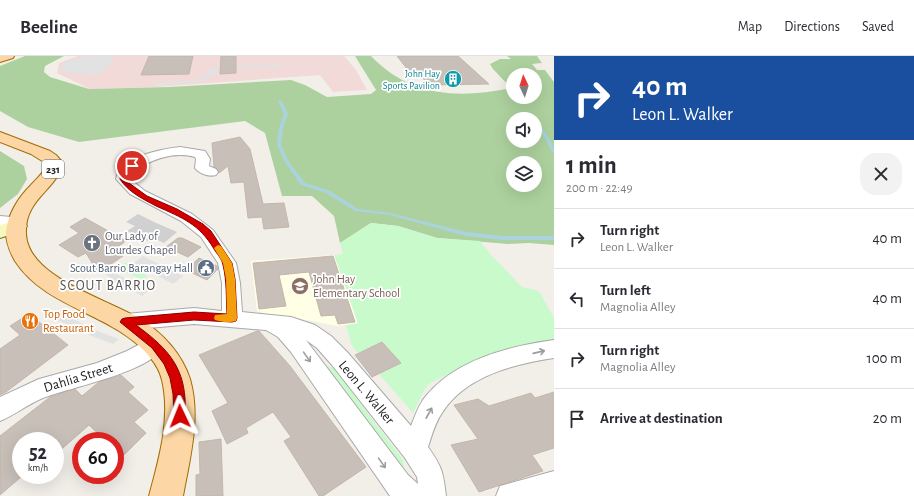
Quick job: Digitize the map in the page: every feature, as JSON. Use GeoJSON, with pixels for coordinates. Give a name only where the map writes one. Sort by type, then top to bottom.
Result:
{"type":"FeatureCollection","features":[{"type":"Feature","properties":{"kind":"main road"},"geometry":{"type":"LineString","coordinates":[[0,59],[9,56]]}},
{"type":"Feature","properties":{"kind":"main road","name":"231"},"geometry":{"type":"LineString","coordinates":[[0,136],[15,144],[46,155],[55,163],[50,174],[25,202],[9,225],[24,258],[44,279],[83,302],[125,322],[155,345],[168,361],[176,378],[179,394],[180,416],[175,456],[166,496]]}},
{"type":"Feature","properties":{"kind":"street"},"geometry":{"type":"LineString","coordinates":[[211,172],[202,168],[203,159],[200,154],[182,151],[166,153],[141,160],[124,173],[123,179],[127,184],[145,197],[200,225],[208,233],[227,263],[230,279],[232,318]]}},
{"type":"Feature","properties":{"kind":"street","name":"Leon L. Walker"},"geometry":{"type":"LineString","coordinates":[[125,322],[194,316],[232,318],[291,325],[308,332],[324,342],[414,449],[430,473],[432,496]]}},
{"type":"Feature","properties":{"kind":"street","name":"Leon L. Walker"},"geometry":{"type":"LineString","coordinates":[[268,322],[285,331],[298,346],[398,492]]}},
{"type":"Feature","properties":{"kind":"street","name":"Dahlia Street"},"geometry":{"type":"LineString","coordinates":[[0,410],[39,389],[100,372],[135,357],[155,345]]}},
{"type":"Feature","properties":{"kind":"street"},"geometry":{"type":"LineString","coordinates":[[414,449],[426,419],[434,404],[455,382],[499,361],[554,349]]}},
{"type":"Feature","properties":{"kind":"street"},"geometry":{"type":"LineString","coordinates":[[510,496],[554,484]]}},
{"type":"Feature","properties":{"kind":"shaded area"},"geometry":{"type":"Polygon","coordinates":[[[78,56],[344,56],[356,70],[367,90],[333,92],[320,75],[156,87],[90,89],[57,73],[59,63],[78,56]]]}},
{"type":"Feature","properties":{"kind":"shaded area"},"geometry":{"type":"Polygon","coordinates":[[[115,56],[107,68],[97,75],[62,72],[63,63],[82,57],[115,56]]]}},
{"type":"Feature","properties":{"kind":"shaded area"},"geometry":{"type":"Polygon","coordinates":[[[281,64],[283,66],[217,70],[213,76],[201,81],[157,86],[156,83],[195,80],[207,75],[209,69],[214,67],[281,64]]]}},
{"type":"Feature","properties":{"kind":"shaded area"},"geometry":{"type":"Polygon","coordinates":[[[138,214],[177,232],[164,243],[153,238],[148,241],[127,231],[135,226],[126,222],[138,214]]]}},
{"type":"Feature","properties":{"kind":"shaded area","name":"John Hay Elementary School"},"geometry":{"type":"Polygon","coordinates":[[[334,255],[358,324],[337,326],[287,316],[272,316],[257,311],[251,261],[334,255]]]}},
{"type":"Feature","properties":{"kind":"shaded area"},"geometry":{"type":"Polygon","coordinates":[[[143,256],[183,276],[173,284],[134,263],[143,256]]]}},
{"type":"Feature","properties":{"kind":"shaded area"},"geometry":{"type":"Polygon","coordinates":[[[111,271],[148,291],[142,296],[106,275],[111,271]]]}},
{"type":"Feature","properties":{"kind":"shaded area"},"geometry":{"type":"Polygon","coordinates":[[[57,311],[100,332],[119,339],[113,344],[94,337],[55,319],[57,311]]]}},
{"type":"Feature","properties":{"kind":"green space"},"geometry":{"type":"Polygon","coordinates":[[[25,56],[64,56],[45,66],[44,72],[50,77],[89,89],[169,87],[291,80],[305,85],[327,97],[371,94],[376,90],[355,56],[371,56],[386,70],[402,80],[436,92],[454,94],[506,89],[506,104],[542,104],[542,70],[545,70],[554,82],[554,245],[529,243],[508,244],[437,238],[398,226],[371,223],[340,243],[334,216],[312,196],[282,196],[265,133],[245,121],[79,142],[28,127],[0,111],[0,66],[25,56]]]}},
{"type":"Feature","properties":{"kind":"green space"},"geometry":{"type":"Polygon","coordinates":[[[507,56],[537,56],[542,63],[532,64],[535,68],[506,68],[506,83],[490,64],[500,59],[511,59],[507,56]]]}},
{"type":"Feature","properties":{"kind":"green space"},"geometry":{"type":"Polygon","coordinates":[[[0,151],[24,166],[27,179],[18,194],[0,208],[0,151]]]}},
{"type":"Feature","properties":{"kind":"green space"},"geometry":{"type":"Polygon","coordinates":[[[371,223],[398,226],[437,238],[480,241],[491,255],[522,287],[539,291],[554,318],[554,343],[475,362],[430,383],[424,390],[413,413],[379,374],[400,363],[383,342],[358,353],[351,343],[346,325],[358,323],[334,255],[343,254],[340,243],[371,223]]]}},
{"type":"Feature","properties":{"kind":"green space"},"geometry":{"type":"Polygon","coordinates":[[[126,263],[146,275],[147,278],[141,279],[118,269],[119,265],[126,263]]]}},
{"type":"Feature","properties":{"kind":"green space"},"geometry":{"type":"Polygon","coordinates":[[[328,366],[334,368],[403,460],[404,467],[401,468],[326,368],[328,366]]]}},
{"type":"Feature","properties":{"kind":"building"},"geometry":{"type":"Polygon","coordinates":[[[149,56],[193,56],[189,74],[141,75],[149,56]]]}},
{"type":"Feature","properties":{"kind":"building"},"geometry":{"type":"Polygon","coordinates":[[[221,56],[236,56],[236,73],[220,74],[221,56]]]}},
{"type":"Feature","properties":{"kind":"building","name":"John Hay Sports Pavilion"},"geometry":{"type":"Polygon","coordinates":[[[397,56],[458,56],[489,84],[429,85],[419,74],[411,74],[397,56]]]}},
{"type":"Feature","properties":{"kind":"building"},"geometry":{"type":"Polygon","coordinates":[[[240,137],[250,149],[263,204],[284,203],[289,227],[264,229],[262,217],[248,218],[244,182],[231,183],[228,166],[219,173],[217,168],[214,167],[212,143],[240,137]]]}},
{"type":"Feature","properties":{"kind":"building","name":"Our Lady of Lourdes Chapel"},"geometry":{"type":"Polygon","coordinates":[[[85,218],[126,241],[113,250],[123,256],[98,273],[86,253],[78,257],[59,245],[79,233],[70,227],[85,218]]]}},
{"type":"Feature","properties":{"kind":"building"},"geometry":{"type":"Polygon","coordinates":[[[178,238],[182,238],[201,247],[188,257],[166,247],[178,238]]]}},
{"type":"Feature","properties":{"kind":"building","name":"John Hay Elementary School"},"geometry":{"type":"Polygon","coordinates":[[[333,256],[355,322],[338,324],[335,315],[321,316],[309,272],[279,275],[286,306],[259,309],[253,263],[333,256]]]}},
{"type":"Feature","properties":{"kind":"building"},"geometry":{"type":"Polygon","coordinates":[[[199,258],[217,266],[218,269],[207,280],[186,270],[199,258]]]}},
{"type":"Feature","properties":{"kind":"building"},"geometry":{"type":"Polygon","coordinates":[[[29,314],[68,345],[0,395],[0,349],[20,335],[10,326],[29,314]]]}},
{"type":"Feature","properties":{"kind":"building"},"geometry":{"type":"Polygon","coordinates":[[[259,331],[290,366],[366,467],[323,496],[319,496],[284,441],[291,437],[273,412],[246,428],[248,433],[227,444],[212,411],[228,403],[199,355],[259,331]]]}},
{"type":"Feature","properties":{"kind":"building"},"geometry":{"type":"Polygon","coordinates":[[[382,342],[401,363],[372,377],[355,355],[382,342]]]}},
{"type":"Feature","properties":{"kind":"building"},"geometry":{"type":"Polygon","coordinates":[[[121,375],[134,387],[128,392],[148,410],[134,422],[146,433],[124,455],[124,432],[96,432],[89,425],[81,432],[72,432],[72,440],[64,447],[64,432],[12,432],[13,484],[0,495],[0,436],[50,397],[75,389],[82,396],[99,382],[121,375]]]}},
{"type":"Feature","properties":{"kind":"building"},"geometry":{"type":"Polygon","coordinates":[[[554,392],[554,448],[532,455],[543,471],[479,492],[451,445],[478,439],[454,405],[478,399],[489,406],[531,393],[535,398],[554,392]]]}},
{"type":"Feature","properties":{"kind":"building"},"geometry":{"type":"Polygon","coordinates":[[[221,439],[223,496],[196,496],[196,475],[200,474],[199,442],[221,439]]]}},
{"type":"Feature","properties":{"kind":"waterway"},"geometry":{"type":"LineString","coordinates":[[280,101],[286,114],[281,128],[279,145],[287,162],[303,184],[328,192],[357,210],[390,214],[466,234],[502,238],[554,238]]}},
{"type":"Feature","properties":{"kind":"waterway"},"geometry":{"type":"LineString","coordinates":[[542,131],[554,152]]}},
{"type":"Feature","properties":{"kind":"slow traffic"},"geometry":{"type":"LineString","coordinates":[[218,248],[227,263],[230,279],[232,318],[219,318]]}},
{"type":"Feature","properties":{"kind":"place","name":"John Hay Sports Pavilion"},"geometry":{"type":"Point","coordinates":[453,79]}},
{"type":"Feature","properties":{"kind":"place","name":"Our Lady of Lourdes Chapel"},"geometry":{"type":"Point","coordinates":[92,243]}},
{"type":"Feature","properties":{"kind":"place","name":"Scout Barrio Barangay Hall"},"geometry":{"type":"Point","coordinates":[206,268]}},
{"type":"Feature","properties":{"kind":"place","name":"John Hay Elementary School"},"geometry":{"type":"Point","coordinates":[300,286]}},
{"type":"Feature","properties":{"kind":"place","name":"Top Food Restaurant"},"geometry":{"type":"Point","coordinates":[30,321]}},
{"type":"Feature","properties":{"kind":"district","name":"SCOUT BARRIO"},"geometry":{"type":"Point","coordinates":[108,285]}},
{"type":"Feature","properties":{"kind":"route"},"geometry":{"type":"LineString","coordinates":[[132,166],[124,173],[123,179],[127,184],[133,190],[145,197],[200,225],[208,233],[227,263],[230,279],[232,318],[194,316],[125,322],[155,345],[168,361],[176,378],[179,394],[180,416]]}}]}
